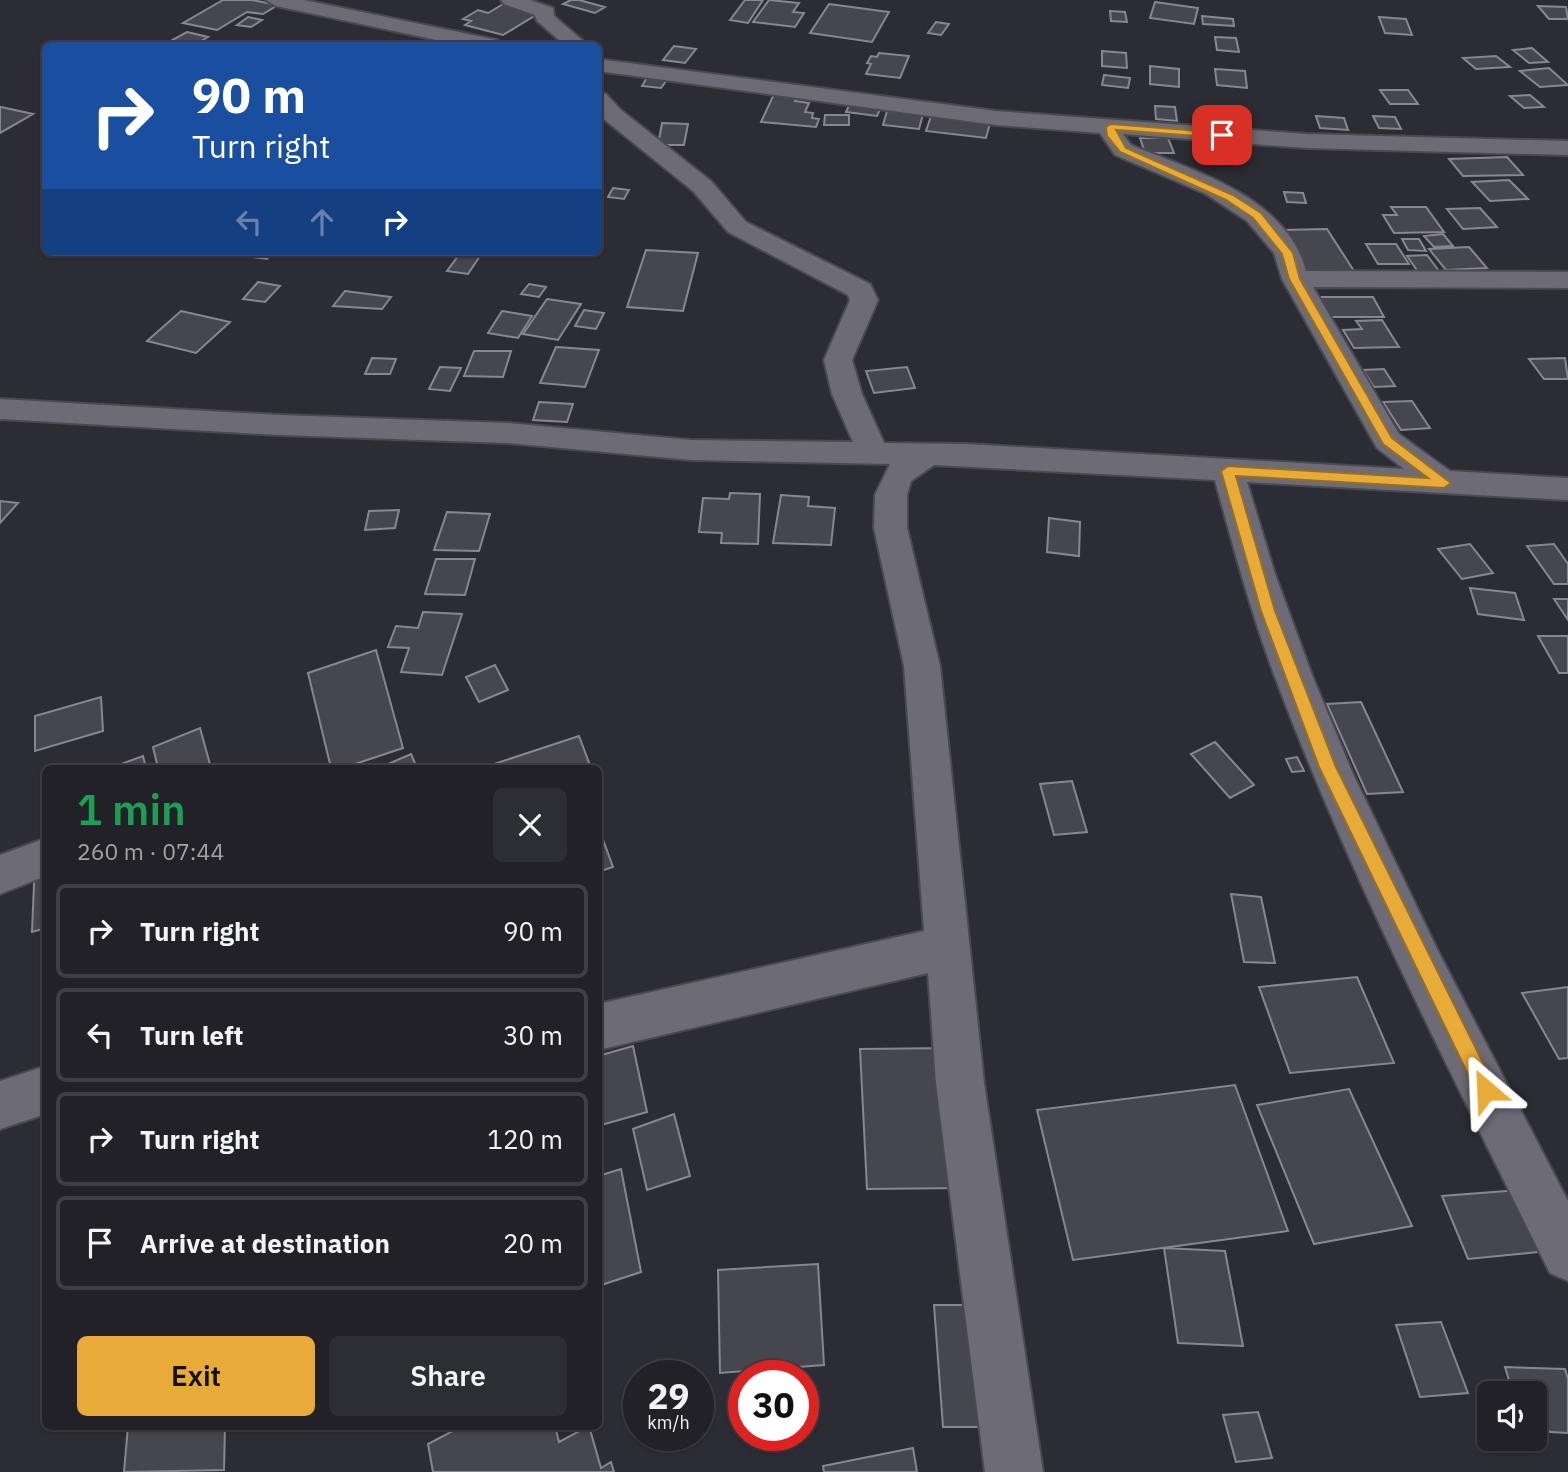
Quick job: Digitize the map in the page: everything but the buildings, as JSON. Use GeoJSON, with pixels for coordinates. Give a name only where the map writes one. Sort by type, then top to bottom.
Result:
{"type":"FeatureCollection","features":[{"type":"Feature","properties":{"kind":"street"},"geometry":{"type":"LineString","coordinates":[[276,0],[478,42]]}},
{"type":"Feature","properties":{"kind":"street"},"geometry":{"type":"LineString","coordinates":[[511,0],[546,12],[544,16],[574,42]]}},
{"type":"Feature","properties":{"kind":"street"},"geometry":{"type":"LineString","coordinates":[[602,66],[996,118],[1306,141],[1533,147],[1564,158]]}},
{"type":"Feature","properties":{"kind":"street"},"geometry":{"type":"LineString","coordinates":[[602,103],[702,186],[737,227],[860,290],[864,300],[838,360],[847,394],[873,453]]}},
{"type":"Feature","properties":{"kind":"street"},"geometry":{"type":"LineString","coordinates":[[1111,127],[1112,136],[1123,150],[1229,197],[1257,215],[1287,253],[1295,279],[1388,441],[1444,483]]}},
{"type":"Feature","properties":{"kind":"street"},"geometry":{"type":"LineString","coordinates":[[1295,279],[1568,280]]}},
{"type":"Feature","properties":{"kind":"street"},"geometry":{"type":"LineString","coordinates":[[0,409],[280,425],[507,433],[691,450],[928,455],[1568,489]]}},
{"type":"Feature","properties":{"kind":"street"},"geometry":{"type":"LineString","coordinates":[[928,455],[899,474],[890,500],[893,545],[922,666],[960,1083],[1014,1472]]}},
{"type":"Feature","properties":{"kind":"street"},"geometry":{"type":"LineString","coordinates":[[1228,471],[1268,611],[1328,767],[1568,1255]]}},
{"type":"Feature","properties":{"kind":"street"},"geometry":{"type":"LineString","coordinates":[[0,875],[42,858]]}},
{"type":"Feature","properties":{"kind":"street"},"geometry":{"type":"LineString","coordinates":[[602,1026],[948,947]]}},
{"type":"Feature","properties":{"kind":"street"},"geometry":{"type":"LineString","coordinates":[[0,1105],[42,1091]]}},
{"type":"Feature","properties":{"kind":"route"},"geometry":{"type":"LineString","coordinates":[[1222,135],[1111,127],[1112,136],[1123,150],[1229,197],[1257,215],[1287,253],[1295,279],[1388,441],[1444,483],[1228,471],[1268,611],[1328,767],[1486,1090]]}}]}
